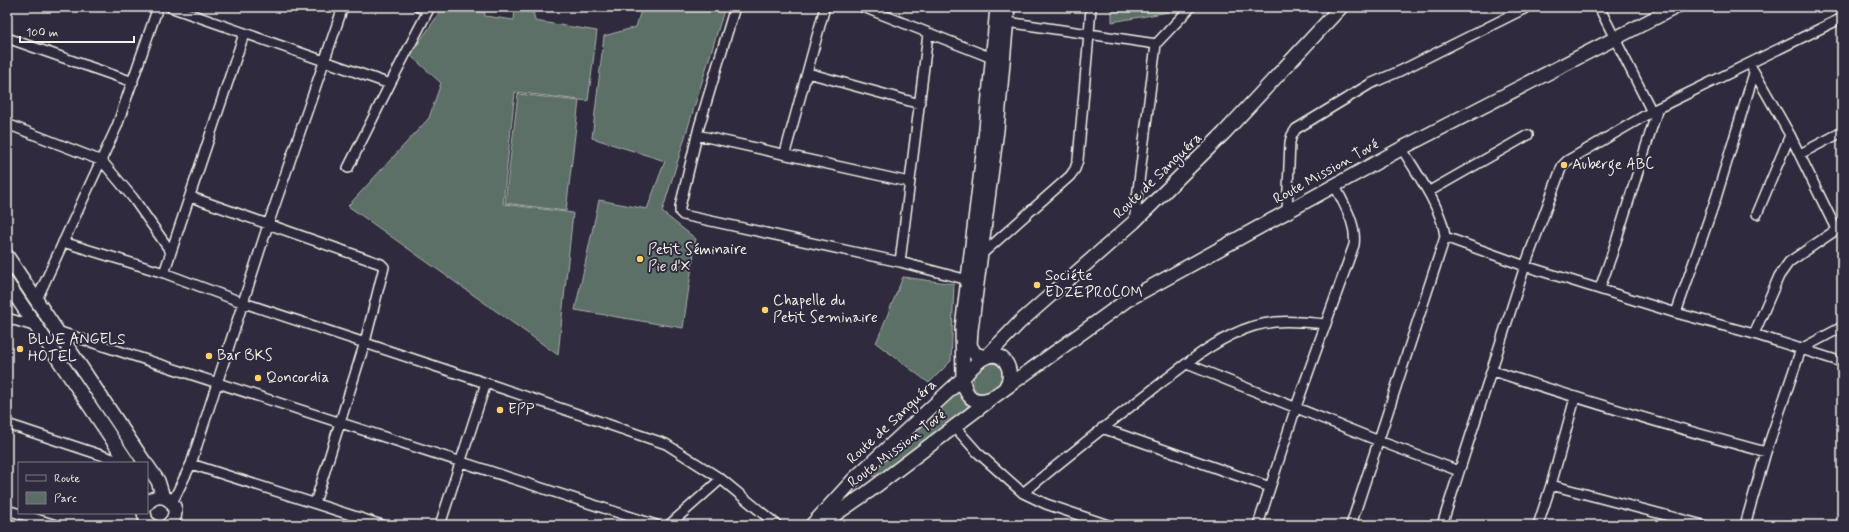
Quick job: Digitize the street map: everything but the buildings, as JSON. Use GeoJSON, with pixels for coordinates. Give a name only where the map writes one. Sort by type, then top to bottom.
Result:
{"type":"FeatureCollection","features":[{"type":"Feature","properties":{"kind":"street"},"geometry":{"type":"LineString","coordinates":[[37,300],[117,126],[158,7]]}},
{"type":"Feature","properties":{"kind":"street"},"geometry":{"type":"LineString","coordinates":[[170,7],[323,62],[390,84]]}},
{"type":"Feature","properties":{"kind":"street"},"geometry":{"type":"LineString","coordinates":[[148,503],[151,499],[167,499],[181,484],[191,464],[268,225],[343,7]]}},
{"type":"Feature","properties":{"kind":"street"},"geometry":{"type":"LineString","coordinates":[[348,168],[429,9],[418,7]]}},
{"type":"Feature","properties":{"kind":"street"},"geometry":{"type":"LineString","coordinates":[[735,7],[697,135],[680,212],[683,215],[900,262],[968,280]]}},
{"type":"Feature","properties":{"kind":"street"},"geometry":{"type":"LineString","coordinates":[[785,153],[798,102],[808,74],[825,7]]}},
{"type":"Feature","properties":{"kind":"street"},"geometry":{"type":"LineString","coordinates":[[863,7],[928,34],[992,58]]}},
{"type":"Feature","properties":{"kind":"street"},"geometry":{"type":"LineString","coordinates":[[997,7],[1001,22],[997,130],[970,344],[975,354],[986,357],[995,356],[1005,362],[1010,378],[1005,388],[992,398],[981,401],[966,394],[964,389],[962,328],[986,129],[992,58],[1001,22],[1008,7]]}},
{"type":"Feature","properties":{"kind":"street"},"geometry":{"type":"LineString","coordinates":[[982,254],[1070,176],[1075,169],[1078,160],[1091,7]]}},
{"type":"Feature","properties":{"kind":"street"},"geometry":{"type":"LineString","coordinates":[[1134,222],[1156,44],[1191,7]]}},
{"type":"Feature","properties":{"kind":"street","name":"Route de Sanguéra"},"geometry":{"type":"LineString","coordinates":[[986,357],[1020,322],[1134,222],[1224,134],[1341,7]]}},
{"type":"Feature","properties":{"kind":"street"},"geometry":{"type":"LineString","coordinates":[[1287,212],[1290,142],[1296,129],[1370,84],[1400,71],[1517,9],[1528,7]]}},
{"type":"Feature","properties":{"kind":"street"},"geometry":{"type":"LineString","coordinates":[[1600,7],[1615,38],[1655,110],[1600,288]]}},
{"type":"Feature","properties":{"kind":"street","name":"Route Mission Tové"},"geometry":{"type":"LineString","coordinates":[[1005,388],[1049,358],[1127,300],[1402,149],[1676,7]]}},
{"type":"Feature","properties":{"kind":"street"},"geometry":{"type":"LineString","coordinates":[[1442,525],[1526,266],[1562,166],[1567,161],[1655,110],[1842,18]]}},
{"type":"Feature","properties":{"kind":"street"},"geometry":{"type":"LineString","coordinates":[[1001,22],[1156,44]]}},
{"type":"Feature","properties":{"kind":"street"},"geometry":{"type":"LineString","coordinates":[[164,273],[244,34]]}},
{"type":"Feature","properties":{"kind":"street"},"geometry":{"type":"LineString","coordinates":[[900,262],[928,34]]}},
{"type":"Feature","properties":{"kind":"street"},"geometry":{"type":"LineString","coordinates":[[7,38],[133,82]]}},
{"type":"Feature","properties":{"kind":"street"},"geometry":{"type":"LineString","coordinates":[[1749,64],[1790,135],[1839,228],[1788,262],[1779,276],[1754,334]]}},
{"type":"Feature","properties":{"kind":"street"},"geometry":{"type":"LineString","coordinates":[[1676,313],[1716,198],[1754,73]]}},
{"type":"Feature","properties":{"kind":"street"},"geometry":{"type":"LineString","coordinates":[[808,74],[920,104]]}},
{"type":"Feature","properties":{"kind":"street"},"geometry":{"type":"LineString","coordinates":[[7,124],[102,161],[133,198],[171,252]]}},
{"type":"Feature","properties":{"kind":"street"},"geometry":{"type":"LineString","coordinates":[[1800,154],[1842,132]]}},
{"type":"Feature","properties":{"kind":"street"},"geometry":{"type":"LineString","coordinates":[[697,135],[785,153],[909,182]]}},
{"type":"Feature","properties":{"kind":"street"},"geometry":{"type":"LineString","coordinates":[[1428,192],[1528,135]]}},
{"type":"Feature","properties":{"kind":"street"},"geometry":{"type":"LineString","coordinates":[[1757,214],[1790,135]]}},
{"type":"Feature","properties":{"kind":"street"},"geometry":{"type":"LineString","coordinates":[[1352,525],[1445,237],[1442,224],[1428,192],[1402,149]]}},
{"type":"Feature","properties":{"kind":"street"},"geometry":{"type":"LineString","coordinates":[[1258,525],[1296,407],[1354,245],[1354,226],[1335,186]]}},
{"type":"Feature","properties":{"kind":"street"},"geometry":{"type":"LineString","coordinates":[[190,197],[382,265],[384,269],[365,342],[315,503]]}},
{"type":"Feature","properties":{"kind":"street"},"geometry":{"type":"LineString","coordinates":[[1445,237],[1526,266],[1676,313],[1754,334],[1842,362]]}},
{"type":"Feature","properties":{"kind":"street"},"geometry":{"type":"LineString","coordinates":[[63,242],[164,273],[244,303],[365,342],[666,444],[721,479],[776,525]]}},
{"type":"Feature","properties":{"kind":"street"},"geometry":{"type":"LineString","coordinates":[[7,256],[145,462]]}},
{"type":"Feature","properties":{"kind":"street"},"geometry":{"type":"LineString","coordinates":[[7,283],[125,462]]}},
{"type":"Feature","properties":{"kind":"street"},"geometry":{"type":"LineString","coordinates":[[7,318],[37,327]]}},
{"type":"Feature","properties":{"kind":"street"},"geometry":{"type":"LineString","coordinates":[[1024,493],[1102,428],[1210,347],[1230,335],[1254,326],[1284,320],[1326,324]]}},
{"type":"Feature","properties":{"kind":"street"},"geometry":{"type":"LineString","coordinates":[[1020,322],[997,356],[1005,362],[1008,369],[1019,368],[1049,358]]}},
{"type":"Feature","properties":{"kind":"street"},"geometry":{"type":"LineString","coordinates":[[1745,525],[1766,452],[1801,350],[1842,327]]}},
{"type":"Feature","properties":{"kind":"street"},"geometry":{"type":"LineString","coordinates":[[57,331],[656,525]]}},
{"type":"Feature","properties":{"kind":"street"},"geometry":{"type":"LineString","coordinates":[[963,378],[979,361],[986,357]]}},
{"type":"Feature","properties":{"kind":"street"},"geometry":{"type":"LineString","coordinates":[[1187,364],[1379,441],[1459,471]]}},
{"type":"Feature","properties":{"kind":"street"},"geometry":{"type":"LineString","coordinates":[[1493,371],[1575,398],[1690,432],[1766,452]]}},
{"type":"Feature","properties":{"kind":"street","name":"Route de Sanguéra"},"geometry":{"type":"LineString","coordinates":[[812,525],[856,477],[963,378]]}},
{"type":"Feature","properties":{"kind":"street"},"geometry":{"type":"LineString","coordinates":[[440,525],[486,383]]}},
{"type":"Feature","properties":{"kind":"street","name":"Route Mission Tové"},"geometry":{"type":"LineString","coordinates":[[820,525],[868,492],[992,398]]}},
{"type":"Feature","properties":{"kind":"street"},"geometry":{"type":"LineString","coordinates":[[1538,525],[1551,486],[1575,398]]}},
{"type":"Feature","properties":{"kind":"street"},"geometry":{"type":"LineString","coordinates":[[7,424],[123,462]]}},
{"type":"Feature","properties":{"kind":"street"},"geometry":{"type":"LineString","coordinates":[[954,426],[977,452],[1024,493],[1046,504],[1108,525]]}},
{"type":"Feature","properties":{"kind":"street"},"geometry":{"type":"LineString","coordinates":[[1102,428],[1270,487]]}},
{"type":"Feature","properties":{"kind":"street"},"geometry":{"type":"LineString","coordinates":[[191,464],[382,525]]}},
{"type":"Feature","properties":{"kind":"street"},"geometry":{"type":"LineString","coordinates":[[148,467],[158,481],[175,515],[172,523]]}},
{"type":"Feature","properties":{"kind":"street"},"geometry":{"type":"LineString","coordinates":[[856,477],[868,492]]}},
{"type":"Feature","properties":{"kind":"street"},"geometry":{"type":"LineString","coordinates":[[669,525],[721,479]]}},
{"type":"Feature","properties":{"kind":"street"},"geometry":{"type":"LineString","coordinates":[[1551,486],[1703,525]]}},
{"type":"Feature","properties":{"kind":"street"},"geometry":{"type":"LineString","coordinates":[[7,510],[18,513]]}},
{"type":"Feature","properties":{"kind":"street"},"geometry":{"type":"LineString","coordinates":[[20,514],[56,525]]}},
{"type":"Feature","properties":{"kind":"street"},"geometry":{"type":"LineString","coordinates":[[144,514],[146,521],[151,525]]}},
{"type":"Feature","properties":{"kind":"green space"},"geometry":{"type":"Polygon","coordinates":[[[441,7],[484,7],[485,16],[514,20],[515,7],[529,7],[533,10],[535,21],[597,31],[588,101],[515,92],[503,204],[573,213],[558,355],[348,206],[429,118],[441,83],[410,55],[436,18],[441,7]]]}},
{"type":"Feature","properties":{"kind":"green space"},"geometry":{"type":"Polygon","coordinates":[[[642,7],[725,7],[662,212],[696,239],[683,328],[575,310],[599,200],[647,209],[665,161],[592,138],[604,36],[636,27],[642,7]]]}},
{"type":"Feature","properties":{"kind":"green space"},"geometry":{"type":"Polygon","coordinates":[[[1112,7],[1170,7],[1169,12],[1112,22],[1112,7]]]}},
{"type":"Feature","properties":{"kind":"green space"},"geometry":{"type":"Polygon","coordinates":[[[518,94],[579,101],[566,211],[505,203],[518,94]]]}},
{"type":"Feature","properties":{"kind":"green space"},"geometry":{"type":"Polygon","coordinates":[[[903,277],[954,284],[951,361],[929,383],[876,343],[903,277]]]}},
{"type":"Feature","properties":{"kind":"green space"},"geometry":{"type":"Polygon","coordinates":[[[993,363],[1000,366],[1004,377],[995,388],[983,393],[978,392],[973,384],[974,376],[985,364],[993,363]]]}},
{"type":"Feature","properties":{"kind":"green space"},"geometry":{"type":"Polygon","coordinates":[[[957,391],[968,407],[879,477],[873,476],[873,470],[957,391]]]}},
{"type":"Feature","properties":{"kind":"place","name":"Auberge ABC"},"geometry":{"type":"Point","coordinates":[1564,165]}},
{"type":"Feature","properties":{"kind":"place","name":"Petit Séminaire Pie d'X"},"geometry":{"type":"Point","coordinates":[640,259]}},
{"type":"Feature","properties":{"kind":"place","name":"Sociéte EDZEPROCOM"},"geometry":{"type":"Point","coordinates":[1037,285]}},
{"type":"Feature","properties":{"kind":"place","name":"Chapelle du Petit Seminaire"},"geometry":{"type":"Point","coordinates":[765,310]}},
{"type":"Feature","properties":{"kind":"place","name":"BLUE ANGELS HOTEL"},"geometry":{"type":"Point","coordinates":[20,349]}},
{"type":"Feature","properties":{"kind":"place","name":"Bar BKS"},"geometry":{"type":"Point","coordinates":[209,356]}},
{"type":"Feature","properties":{"kind":"place","name":"Qoncordia"},"geometry":{"type":"Point","coordinates":[258,378]}},
{"type":"Feature","properties":{"kind":"place","name":"EPP"},"geometry":{"type":"Point","coordinates":[500,410]}}]}
